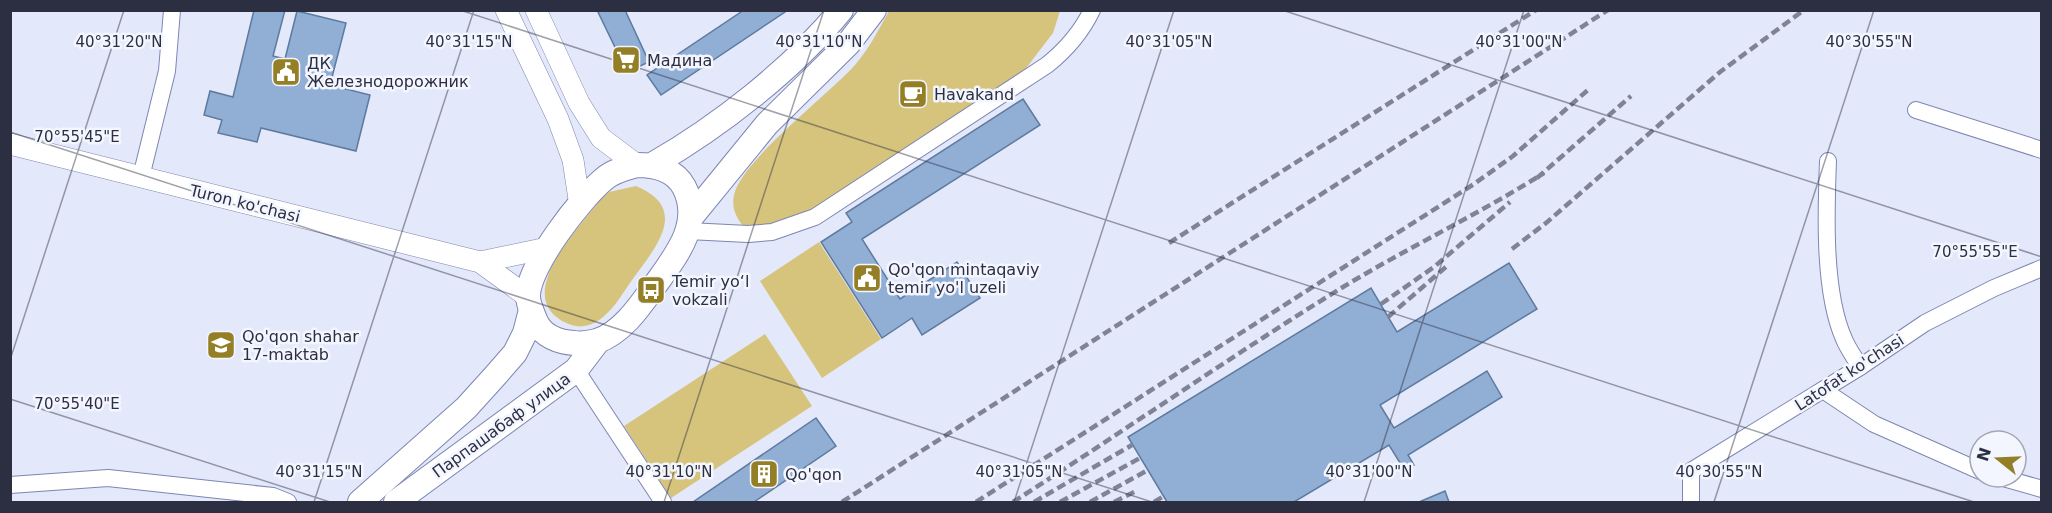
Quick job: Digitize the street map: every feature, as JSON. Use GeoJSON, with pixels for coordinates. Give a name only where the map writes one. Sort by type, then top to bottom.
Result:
{"type":"FeatureCollection","features":[{"type":"Feature","properties":{"kind":"highway"},"geometry":{"type":"LineString","coordinates":[[841,10],[786,66],[689,144],[645,165],[604,178],[547,248],[531,280],[529,303],[540,329],[554,338],[582,344],[598,341],[626,322],[677,255],[690,223],[760,132],[803,86],[848,44],[874,10]]}},
{"type":"Feature","properties":{"kind":"highway"},"geometry":{"type":"LineString","coordinates":[[645,165],[668,171],[681,182],[690,198],[690,223]]}},
{"type":"Feature","properties":{"kind":"highway","name":"Парпашабаф улица"},"geometry":{"type":"LineString","coordinates":[[360,502],[466,408],[515,353],[525,333],[529,303]]}},
{"type":"Feature","properties":{"kind":"highway","name":"Парпашабаф улица"},"geometry":{"type":"LineString","coordinates":[[396,502],[576,370],[598,341]]}},
{"type":"Feature","properties":{"kind":"main road"},"geometry":{"type":"LineString","coordinates":[[506,10],[558,119],[573,160],[574,213]]}},
{"type":"Feature","properties":{"kind":"main road"},"geometry":{"type":"LineString","coordinates":[[537,10],[579,103],[601,138],[645,165]]}},
{"type":"Feature","properties":{"kind":"main road","name":"Turon ko'chasi"},"geometry":{"type":"LineString","coordinates":[[10,144],[480,262],[529,303]]}},
{"type":"Feature","properties":{"kind":"main road","name":"Turon ko'chasi"},"geometry":{"type":"LineString","coordinates":[[480,262],[547,248]]}},
{"type":"Feature","properties":{"kind":"street"},"geometry":{"type":"LineString","coordinates":[[141,177],[167,71],[172,10]]}},
{"type":"Feature","properties":{"kind":"street"},"geometry":{"type":"LineString","coordinates":[[690,223],[748,234],[772,232],[814,217],[1047,65],[1068,48],[1083,29],[1092,10]]}},
{"type":"Feature","properties":{"kind":"street"},"geometry":{"type":"LineString","coordinates":[[1916,110],[2042,150]]}},
{"type":"Feature","properties":{"kind":"street"},"geometry":{"type":"LineString","coordinates":[[1828,161],[1828,250],[1835,311],[1844,339],[1860,367]]}},
{"type":"Feature","properties":{"kind":"street","name":"Latofat ko'chasi"},"geometry":{"type":"LineString","coordinates":[[1691,502],[1691,471],[1860,367],[1925,323],[1994,288],[2042,268]]}},
{"type":"Feature","properties":{"kind":"street"},"geometry":{"type":"LineString","coordinates":[[576,370],[663,502]]}},
{"type":"Feature","properties":{"kind":"street"},"geometry":{"type":"LineString","coordinates":[[1823,390],[1874,424],[1968,466]]}},
{"type":"Feature","properties":{"kind":"street"},"geometry":{"type":"LineString","coordinates":[[10,485],[108,478],[273,496],[288,502]]}},
{"type":"Feature","properties":{"kind":"shaded area"},"geometry":{"type":"Polygon","coordinates":[[[889,11],[1060,11],[1053,33],[1027,67],[978,107],[798,218],[762,230],[745,228],[737,217],[733,205],[734,195],[740,181],[768,147],[855,65],[889,11]]]}},
{"type":"Feature","properties":{"kind":"shaded area"},"geometry":{"type":"Polygon","coordinates":[[[636,186],[653,195],[662,206],[665,217],[658,242],[607,314],[592,324],[583,326],[575,326],[562,321],[549,309],[545,294],[547,278],[555,260],[600,200],[609,192],[636,186]]]}},
{"type":"Feature","properties":{"kind":"shaded area"},"geometry":{"type":"Polygon","coordinates":[[[819,242],[881,339],[822,378],[760,281],[819,242]]]}},
{"type":"Feature","properties":{"kind":"shaded area"},"geometry":{"type":"Polygon","coordinates":[[[765,334],[812,406],[671,498],[624,426],[765,334]]]}},
{"type":"Feature","properties":{"kind":"building","name":"ДК Железнодорожник"},"geometry":{"type":"Polygon","coordinates":[[[254,10],[285,10],[273,56],[285,59],[297,11],[346,23],[330,85],[370,95],[356,151],[261,128],[257,142],[218,133],[222,120],[204,115],[210,91],[233,97],[254,10]]]}},
{"type":"Feature","properties":{"kind":"building"},"geometry":{"type":"Polygon","coordinates":[[[597,10],[625,10],[649,62],[627,72],[597,10]]]}},
{"type":"Feature","properties":{"kind":"building"},"geometry":{"type":"Polygon","coordinates":[[[744,10],[788,10],[661,95],[647,75],[744,10]]]}},
{"type":"Feature","properties":{"kind":"building"},"geometry":{"type":"Polygon","coordinates":[[[1023,99],[1040,125],[862,239],[900,299],[957,262],[980,298],[922,335],[912,318],[882,338],[821,242],[852,222],[846,213],[1023,99]]]}},
{"type":"Feature","properties":{"kind":"building"},"geometry":{"type":"Polygon","coordinates":[[[1509,263],[1537,309],[1380,405],[1394,428],[1487,371],[1502,397],[1408,455],[1414,465],[1405,471],[1389,445],[1294,502],[1167,502],[1128,437],[1371,288],[1397,332],[1509,263]]]}},
{"type":"Feature","properties":{"kind":"building","name":"Qo'qon"},"geometry":{"type":"Polygon","coordinates":[[[816,418],[836,446],[754,502],[693,502],[816,418]]]}},
{"type":"Feature","properties":{"kind":"building"},"geometry":{"type":"Polygon","coordinates":[[[1445,491],[1449,502],[1419,502],[1445,491]]]}},
{"type":"Feature","properties":{"kind":"railway"},"geometry":{"type":"LineString","coordinates":[[1169,243],[1536,10]]}},
{"type":"Feature","properties":{"kind":"railway"},"geometry":{"type":"LineString","coordinates":[[842,502],[1608,10]]}},
{"type":"Feature","properties":{"kind":"railway"},"geometry":{"type":"LineString","coordinates":[[1512,249],[1546,223],[1720,72],[1804,10]]}},
{"type":"Feature","properties":{"kind":"railway"},"geometry":{"type":"LineString","coordinates":[[976,502],[1474,184],[1513,156],[1589,89]]}},
{"type":"Feature","properties":{"kind":"railway"},"geometry":{"type":"LineString","coordinates":[[1537,178],[1631,96]]}},
{"type":"Feature","properties":{"kind":"railway"},"geometry":{"type":"LineString","coordinates":[[1013,502],[1343,287],[1544,173]]}},
{"type":"Feature","properties":{"kind":"railway"},"geometry":{"type":"LineString","coordinates":[[1381,304],[1434,267],[1510,202]]}},
{"type":"Feature","properties":{"kind":"railway"},"geometry":{"type":"LineString","coordinates":[[1388,317],[1447,266]]}},
{"type":"Feature","properties":{"kind":"railway"},"geometry":{"type":"LineString","coordinates":[[1034,502],[1132,445]]}},
{"type":"Feature","properties":{"kind":"railway"},"geometry":{"type":"LineString","coordinates":[[1060,502],[1140,458]]}},
{"type":"Feature","properties":{"kind":"railway"},"geometry":{"type":"LineString","coordinates":[[1090,502],[1148,470]]}},
{"type":"Feature","properties":{"kind":"railway"},"geometry":{"type":"LineString","coordinates":[[1114,502],[1136,491]]}},
{"type":"Feature","properties":{"kind":"railway"},"geometry":{"type":"LineString","coordinates":[[1154,502],[1164,496]]}},
{"type":"Feature","properties":{"kind":"place","name":"Мадина"},"geometry":{"type":"Point","coordinates":[626,60]}},
{"type":"Feature","properties":{"kind":"place","name":"ДК Железнодорожник"},"geometry":{"type":"Point","coordinates":[286,72]}},
{"type":"Feature","properties":{"kind":"place","name":"Havakand"},"geometry":{"type":"Point","coordinates":[913,94]}},
{"type":"Feature","properties":{"kind":"place","name":"Qo'qon mintaqaviy temir yo'l uzeli"},"geometry":{"type":"Point","coordinates":[867,278]}},
{"type":"Feature","properties":{"kind":"place","name":"Temir yo‘l vokzali"},"geometry":{"type":"Point","coordinates":[651,290]}},
{"type":"Feature","properties":{"kind":"place","name":"Qo'qon shahar 17-maktab"},"geometry":{"type":"Point","coordinates":[221,345]}},
{"type":"Feature","properties":{"kind":"place","name":"Qo'qon"},"geometry":{"type":"Point","coordinates":[764,474]}}]}
